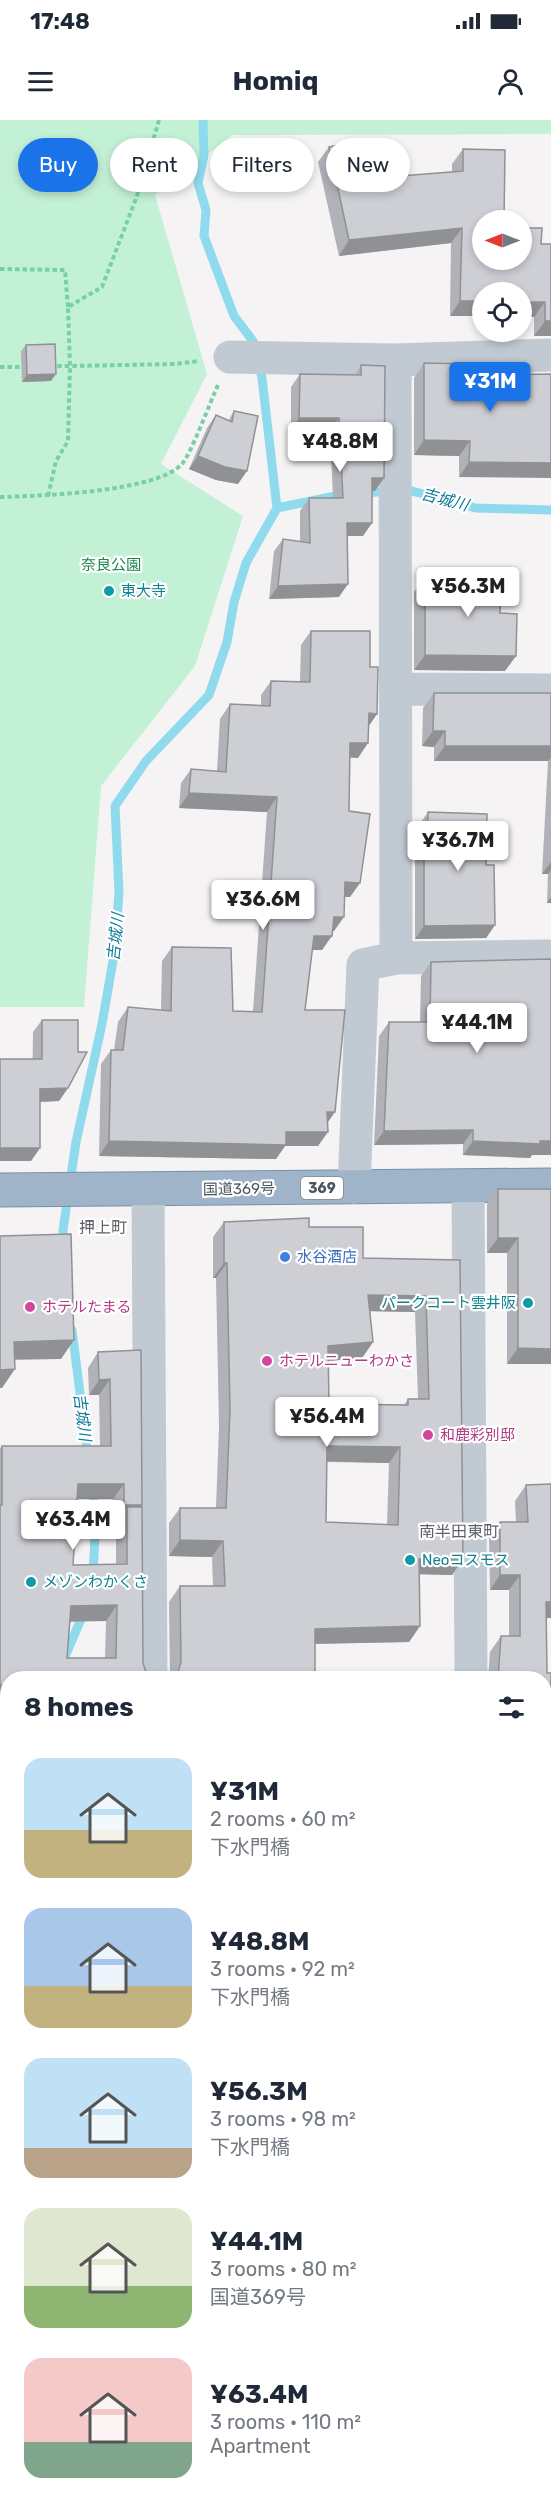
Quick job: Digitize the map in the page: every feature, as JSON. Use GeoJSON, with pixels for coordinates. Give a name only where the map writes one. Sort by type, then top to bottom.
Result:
{"type":"FeatureCollection","features":[{"type":"Feature","properties":{"kind":"highway","name":"国道369号"},"geometry":{"type":"LineString","coordinates":[[0,1190],[551,1185]]}},
{"type":"Feature","properties":{"kind":"street"},"geometry":{"type":"LineString","coordinates":[[250,358],[395,360],[551,355]]}},
{"type":"Feature","properties":{"kind":"street"},"geometry":{"type":"LineString","coordinates":[[395,360],[396,958]]}},
{"type":"Feature","properties":{"kind":"street"},"geometry":{"type":"LineString","coordinates":[[396,689],[551,690]]}},
{"type":"Feature","properties":{"kind":"street"},"geometry":{"type":"LineString","coordinates":[[354,1187],[363,965],[396,958],[548,956]]}},
{"type":"Feature","properties":{"kind":"street"},"geometry":{"type":"LineString","coordinates":[[468,1187],[471,1671]]}},
{"type":"Feature","properties":{"kind":"street"},"geometry":{"type":"LineString","coordinates":[[148,1190],[151,1671]]}},
{"type":"Feature","properties":{"kind":"path"},"geometry":{"type":"LineString","coordinates":[[68,307],[102,287],[137,196],[159,120]]}},
{"type":"Feature","properties":{"kind":"path"},"geometry":{"type":"LineString","coordinates":[[0,269],[65,270],[70,366],[68,441],[56,461],[48,496]]}},
{"type":"Feature","properties":{"kind":"path"},"geometry":{"type":"LineString","coordinates":[[51,366],[177,364],[250,358]]}},
{"type":"Feature","properties":{"kind":"path"},"geometry":{"type":"LineString","coordinates":[[0,497],[48,496],[157,480],[183,464],[250,358]]}},
{"type":"Feature","properties":{"kind":"path"},"geometry":{"type":"LineString","coordinates":[[0,367],[32,367]]}},
{"type":"Feature","properties":{"kind":"green space","name":"奈良公園"},"geometry":{"type":"Polygon","coordinates":[[[0,120],[551,120],[551,134],[232,135],[228,138],[210,138],[210,152],[198,161],[198,138],[110,138],[110,192],[159,192],[155,195],[207,374],[161,464],[243,516],[195,666],[101,786],[84,1007],[0,1007],[0,120]]]}},
{"type":"Feature","properties":{"kind":"building"},"geometry":{"type":"Polygon","coordinates":[[[463,149],[505,150],[504,210],[472,210],[472,270],[532,270],[532,228],[542,228],[541,244],[551,244],[551,321],[545,321],[545,302],[532,302],[532,282],[472,282],[472,301],[460,301],[462,228],[349,240],[339,192],[410,192],[410,175],[463,171],[463,149]]]}},
{"type":"Feature","properties":{"kind":"building"},"geometry":{"type":"Polygon","coordinates":[[[55,344],[56,374],[27,375],[26,345],[55,344]]]}},
{"type":"Feature","properties":{"kind":"building"},"geometry":{"type":"Polygon","coordinates":[[[424,363],[468,364],[468,375],[551,374],[551,463],[469,462],[470,441],[424,440],[424,363]]]}},
{"type":"Feature","properties":{"kind":"building"},"geometry":{"type":"Polygon","coordinates":[[[361,365],[385,366],[384,478],[372,478],[372,523],[347,523],[348,584],[278,586],[283,539],[310,543],[309,498],[343,498],[339,418],[299,418],[300,374],[361,375],[361,365]]]}},
{"type":"Feature","properties":{"kind":"building"},"geometry":{"type":"Polygon","coordinates":[[[234,411],[258,416],[247,471],[225,467],[198,456],[216,415],[232,422],[234,411]]]}},
{"type":"Feature","properties":{"kind":"building"},"geometry":{"type":"Polygon","coordinates":[[[425,577],[501,577],[500,613],[517,614],[516,656],[425,655],[425,577]]]}},
{"type":"Feature","properties":{"kind":"building"},"geometry":{"type":"Polygon","coordinates":[[[311,631],[370,631],[370,667],[378,667],[377,714],[369,713],[368,743],[350,743],[349,811],[370,814],[360,883],[345,882],[344,917],[334,917],[332,936],[314,936],[305,1010],[345,1010],[335,1112],[327,1112],[328,1132],[286,1132],[286,1145],[109,1141],[111,1050],[123,1050],[128,1007],[171,1011],[172,947],[231,948],[233,1011],[262,1012],[277,797],[189,793],[191,769],[226,772],[230,704],[270,706],[271,681],[310,682],[311,631]]]}},
{"type":"Feature","properties":{"kind":"building"},"geometry":{"type":"Polygon","coordinates":[[[434,693],[551,693],[551,746],[445,746],[445,731],[433,731],[434,693]]]}},
{"type":"Feature","properties":{"kind":"building"},"geometry":{"type":"Polygon","coordinates":[[[428,812],[487,814],[486,865],[494,865],[495,925],[424,926],[424,846],[427,846],[428,812]]]}},
{"type":"Feature","properties":{"kind":"building"},"geometry":{"type":"Polygon","coordinates":[[[551,959],[551,1141],[540,1141],[540,1144],[473,1141],[473,1130],[384,1131],[389,1022],[430,1022],[431,962],[551,959]]]}},
{"type":"Feature","properties":{"kind":"building"},"geometry":{"type":"Polygon","coordinates":[[[42,1020],[78,1020],[78,1052],[87,1052],[68,1088],[40,1089],[40,1148],[0,1148],[0,1059],[42,1059],[42,1020]]]}},
{"type":"Feature","properties":{"kind":"building"},"geometry":{"type":"Polygon","coordinates":[[[498,1189],[551,1189],[551,1349],[518,1348],[518,1238],[498,1238],[498,1189]]]}},
{"type":"Feature","properties":{"kind":"building"},"geometry":{"type":"Polygon","coordinates":[[[309,1218],[309,1227],[363,1227],[363,1258],[460,1260],[463,1559],[419,1559],[420,1626],[315,1629],[315,1671],[178,1671],[181,1662],[180,1586],[225,1586],[223,1541],[180,1540],[180,1508],[226,1508],[230,1410],[227,1263],[224,1263],[224,1222],[309,1218]],[[368,1295],[373,1342],[328,1346],[329,1404],[408,1405],[408,1399],[429,1399],[426,1296],[368,1295]],[[327,1446],[326,1522],[398,1525],[400,1447],[327,1446]]]}},
{"type":"Feature","properties":{"kind":"building","name":"ホテルたまる"},"geometry":{"type":"Polygon","coordinates":[[[71,1234],[74,1340],[14,1342],[15,1369],[0,1370],[0,1236],[71,1234]]]}},
{"type":"Feature","properties":{"kind":"building"},"geometry":{"type":"Polygon","coordinates":[[[141,1350],[142,1505],[124,1505],[124,1484],[78,1484],[73,1565],[127,1564],[127,1507],[142,1507],[143,1663],[146,1671],[0,1671],[2,1446],[111,1446],[110,1379],[99,1380],[98,1352],[141,1350]],[[117,1605],[71,1606],[67,1658],[116,1658],[117,1605]]]}},
{"type":"Feature","properties":{"kind":"building"},"geometry":{"type":"Polygon","coordinates":[[[551,1484],[551,1602],[546,1602],[547,1671],[498,1671],[501,1636],[520,1636],[520,1575],[500,1575],[500,1522],[528,1522],[526,1485],[551,1484]]]}},
{"type":"Feature","properties":{"kind":"waterway"},"geometry":{"type":"LineString","coordinates":[[203,120],[204,155],[198,183],[206,210],[204,236],[234,316],[253,341],[262,378],[277,508]]}},
{"type":"Feature","properties":{"kind":"waterway","name":"吉城川"},"geometry":{"type":"LineString","coordinates":[[362,493],[408,490],[476,508],[551,510]]}},
{"type":"Feature","properties":{"kind":"waterway","name":"吉城川"},"geometry":{"type":"LineString","coordinates":[[64,1244],[63,1230],[76,1142],[102,1024],[115,949],[119,892],[115,806],[146,761],[209,695],[227,642],[234,602],[246,563],[277,508],[345,494]]}},
{"type":"Feature","properties":{"kind":"waterway","name":"吉城川"},"geometry":{"type":"LineString","coordinates":[[72,1330],[88,1456]]}},
{"type":"Feature","properties":{"kind":"waterway","name":"吉城川"},"geometry":{"type":"LineString","coordinates":[[92,1488],[96,1518],[93,1575]]}},
{"type":"Feature","properties":{"kind":"waterway","name":"吉城川"},"geometry":{"type":"LineString","coordinates":[[59,1671],[84,1612]]}},
{"type":"Feature","properties":{"kind":"place","name":"東大寺"},"geometry":{"type":"Point","coordinates":[109,591]}},
{"type":"Feature","properties":{"kind":"place","name":"水谷酒店"},"geometry":{"type":"Point","coordinates":[285,1257]}},
{"type":"Feature","properties":{"kind":"place","name":"パークコート雲井阪"},"geometry":{"type":"Point","coordinates":[528,1303]}},
{"type":"Feature","properties":{"kind":"place","name":"ホテルたまる"},"geometry":{"type":"Point","coordinates":[30,1307]}},
{"type":"Feature","properties":{"kind":"place","name":"ホテルニューわかさ"},"geometry":{"type":"Point","coordinates":[267,1361]}},
{"type":"Feature","properties":{"kind":"place","name":"和鹿彩別邸"},"geometry":{"type":"Point","coordinates":[428,1435]}},
{"type":"Feature","properties":{"kind":"place","name":"Neoコスモス"},"geometry":{"type":"Point","coordinates":[410,1560]}},
{"type":"Feature","properties":{"kind":"place","name":"メゾンわかくさ"},"geometry":{"type":"Point","coordinates":[31,1582]}},
{"type":"Feature","properties":{"kind":"district","name":"押上町"},"geometry":{"type":"Point","coordinates":[103,1227]}},
{"type":"Feature","properties":{"kind":"district","name":"南半田東町"},"geometry":{"type":"Point","coordinates":[459,1531]}}]}
